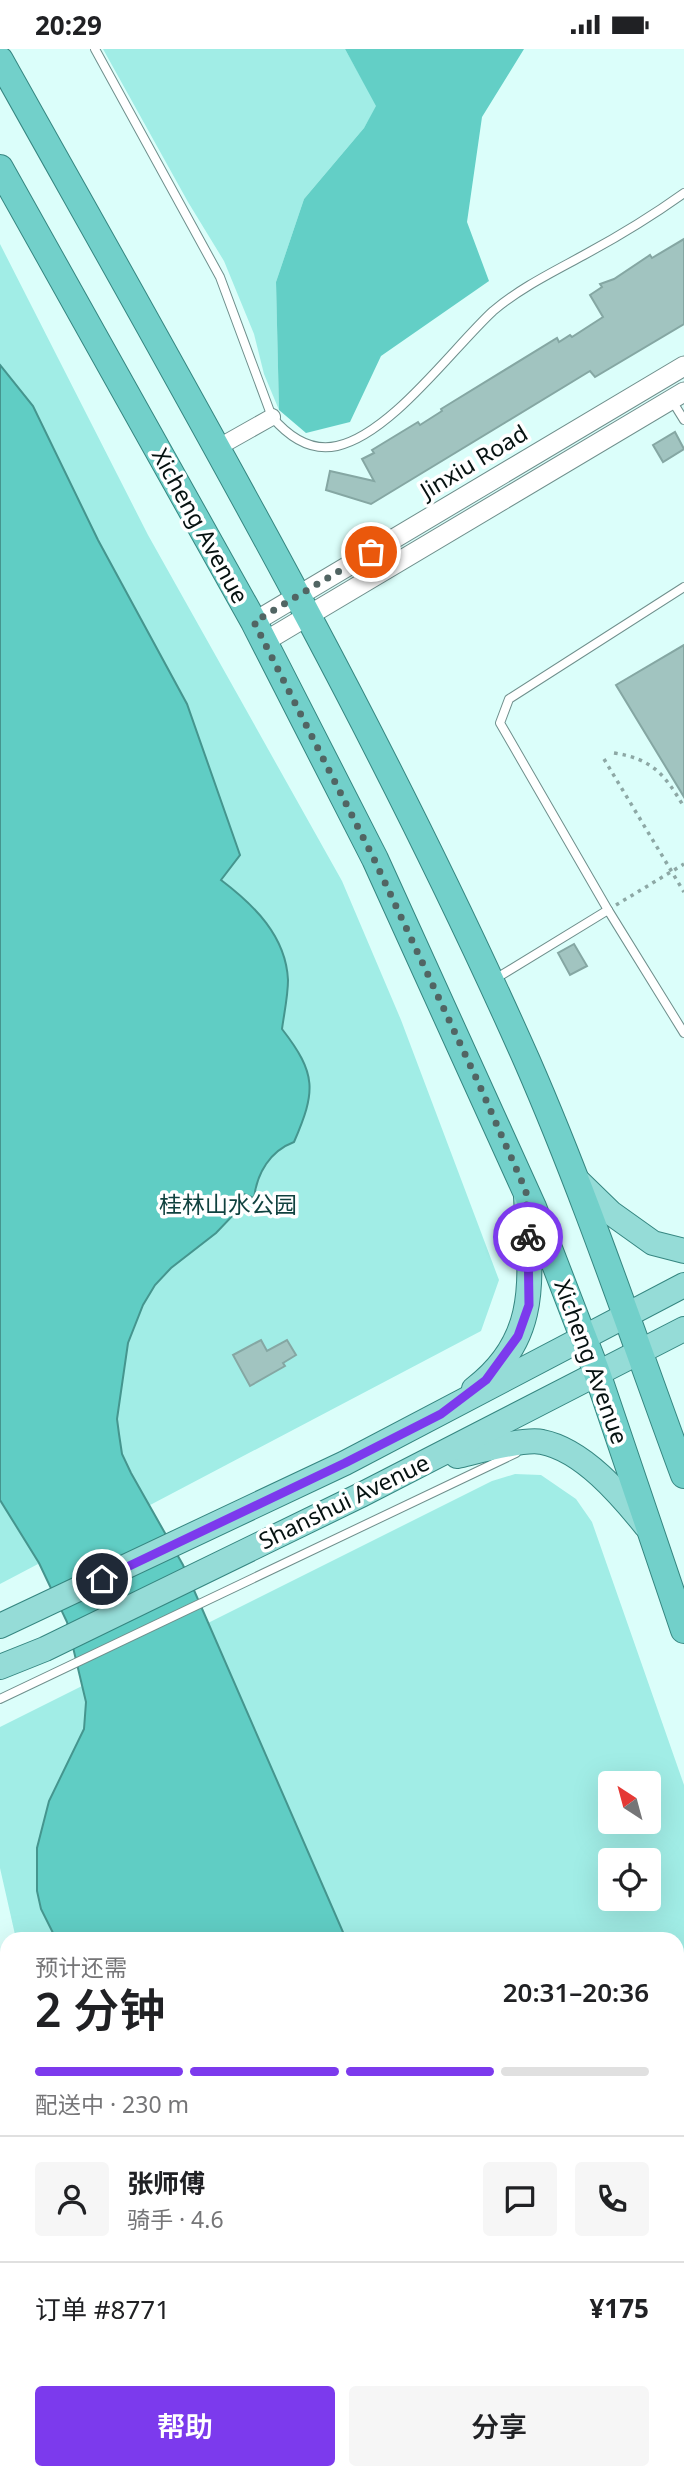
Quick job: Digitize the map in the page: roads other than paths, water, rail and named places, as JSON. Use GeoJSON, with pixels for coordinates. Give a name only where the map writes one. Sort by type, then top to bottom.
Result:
{"type":"FeatureCollection","features":[{"type":"Feature","properties":{"kind":"highway"},"geometry":{"type":"LineString","coordinates":[[0,60],[304,605],[419,834],[526,1059],[576,1179],[684,1475]]}},
{"type":"Feature","properties":{"kind":"highway","name":"Xicheng Avenue"},"geometry":{"type":"LineString","coordinates":[[0,168],[259,632],[374,859],[526,1191],[597,1373],[684,1630]]}},
{"type":"Feature","properties":{"kind":"main road"},"geometry":{"type":"LineString","coordinates":[[576,1179],[611,1213],[653,1243],[684,1251]]}},
{"type":"Feature","properties":{"kind":"main road"},"geometry":{"type":"LineString","coordinates":[[441,1414],[486,1380],[518,1336],[529,1305],[526,1191]]}},
{"type":"Feature","properties":{"kind":"main road","name":"Shanshui Avenue"},"geometry":{"type":"LineString","coordinates":[[0,1626],[321,1475],[584,1340],[684,1285]]}},
{"type":"Feature","properties":{"kind":"main road","name":"Shanshui Avenue"},"geometry":{"type":"LineString","coordinates":[[0,1668],[45,1649],[422,1464],[684,1329]]}},
{"type":"Feature","properties":{"kind":"main road"},"geometry":{"type":"LineString","coordinates":[[422,1464],[541,1441],[583,1460],[624,1498],[651,1533]]}},
{"type":"Feature","properties":{"kind":"street","name":"Jinxiu Road"},"geometry":{"type":"LineString","coordinates":[[259,632],[684,366]]}},
{"type":"Feature","properties":{"kind":"street","name":"Jinxiu Road"},"geometry":{"type":"LineString","coordinates":[[304,605],[678,396]]}},
{"type":"Feature","properties":{"kind":"street"},"geometry":{"type":"LineString","coordinates":[[217,448],[272,417]]}},
{"type":"Feature","properties":{"kind":"lane"},"geometry":{"type":"LineString","coordinates":[[95,49],[220,277],[272,417],[286,433],[314,447],[339,446],[386,419],[493,311],[514,295],[644,222],[684,193]]}},
{"type":"Feature","properties":{"kind":"lane"},"geometry":{"type":"LineString","coordinates":[[678,396],[684,420]]}},
{"type":"Feature","properties":{"kind":"lane"},"geometry":{"type":"LineString","coordinates":[[684,587],[509,699],[500,723],[608,910],[684,1033]]}},
{"type":"Feature","properties":{"kind":"lane"},"geometry":{"type":"LineString","coordinates":[[489,982],[608,910]]}},
{"type":"Feature","properties":{"kind":"lane"},"geometry":{"type":"LineString","coordinates":[[0,1699],[541,1441]]}},
{"type":"Feature","properties":{"kind":"park label","name":"桂林山水公园"},"geometry":{"type":"Point","coordinates":[228,1205]}}]}
